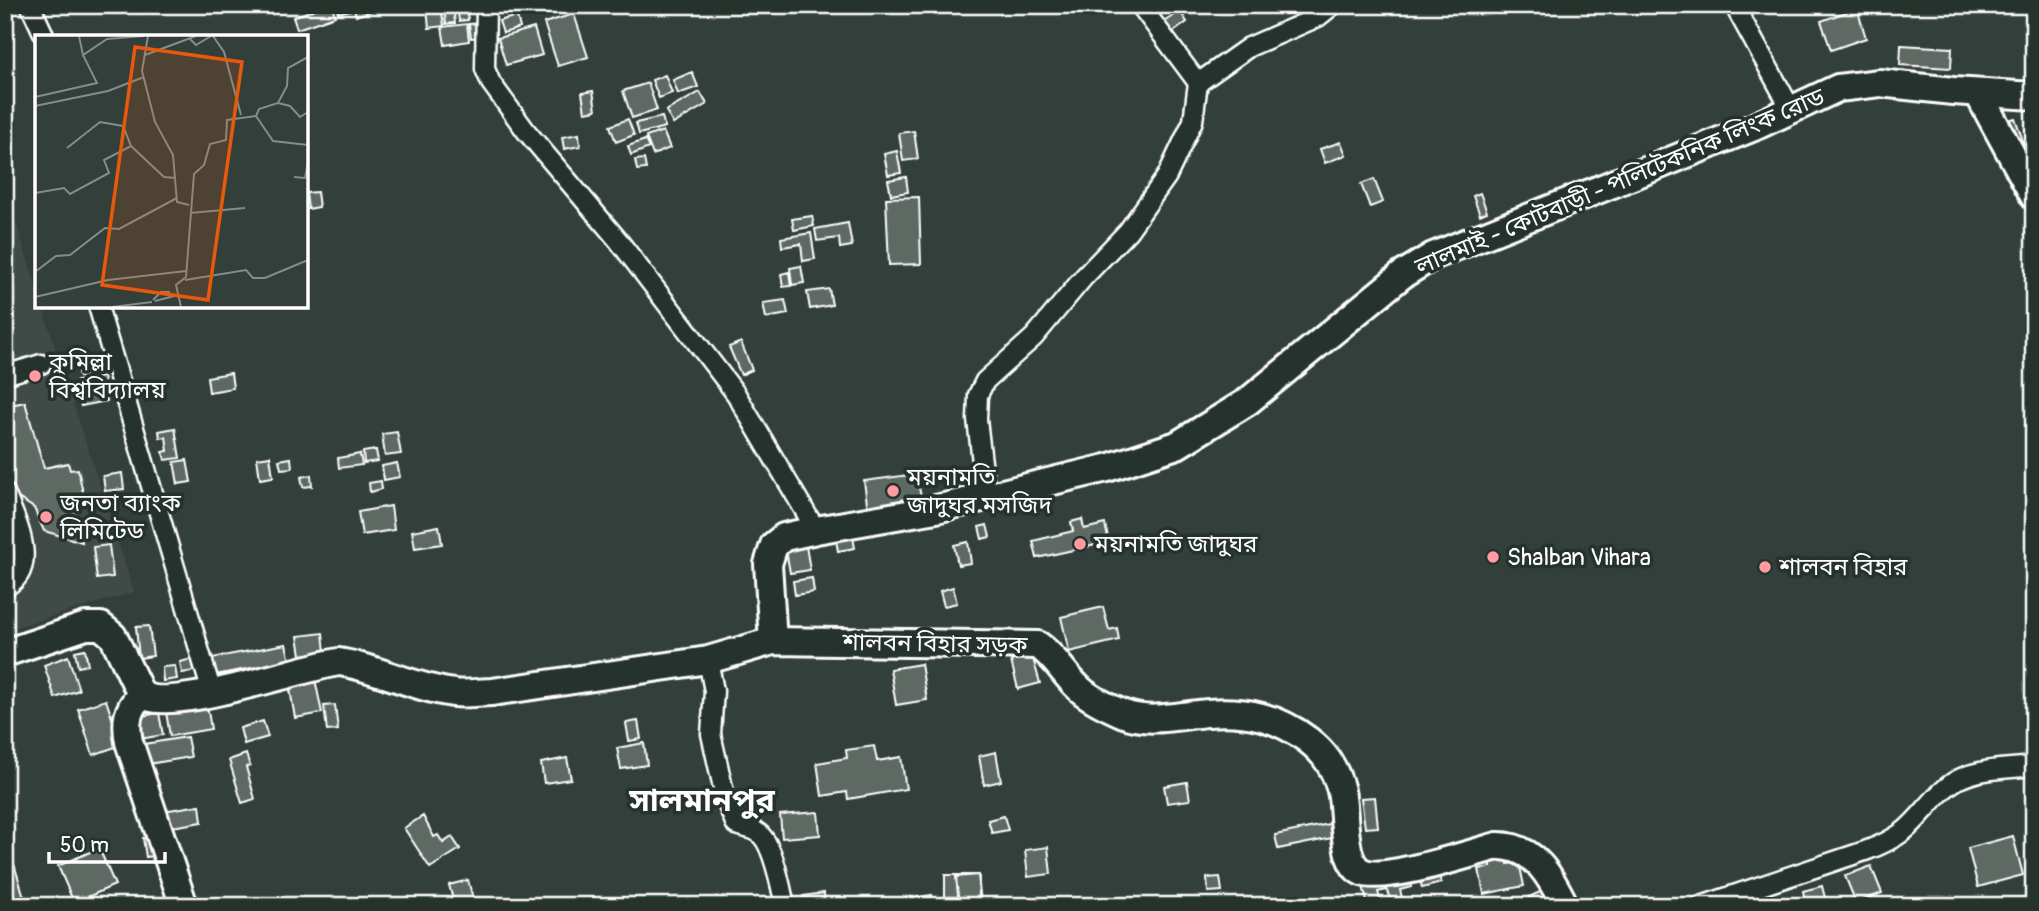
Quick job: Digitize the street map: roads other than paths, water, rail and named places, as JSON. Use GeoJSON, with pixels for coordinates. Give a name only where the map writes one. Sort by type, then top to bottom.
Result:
{"type":"FeatureCollection","features":[{"type":"Feature","properties":{"kind":"main road","name":"লালমাই - কোটবাড়ী - পলিটেকনিক লিংক রোড"},"geometry":{"type":"LineString","coordinates":[[773,641],[768,582],[770,554],[774,545],[784,537],[936,509],[1107,468],[1177,445],[1247,402],[1402,275],[1433,256],[1755,127],[1838,88],[1880,82],[2034,96]]}},
{"type":"Feature","properties":{"kind":"main road"},"geometry":{"type":"LineString","coordinates":[[1978,93],[2034,196]]}},
{"type":"Feature","properties":{"kind":"main road"},"geometry":{"type":"LineString","coordinates":[[5,653],[86,625],[101,626],[113,636],[141,694],[147,699],[165,700],[212,692],[339,662],[456,694],[492,692],[708,660],[773,641]]}},
{"type":"Feature","properties":{"kind":"main road","name":"শালবন বিহার সড়ক"},"geometry":{"type":"LineString","coordinates":[[773,641],[1038,645],[1051,653],[1081,690],[1126,715],[1163,719],[1209,713],[1251,713],[1282,722],[1309,740],[1328,758],[1342,790],[1348,847],[1355,867],[1363,873],[1371,875],[1412,869],[1497,846],[1510,846],[1532,858],[1549,874],[1565,906]]}},
{"type":"Feature","properties":{"kind":"main road"},"geometry":{"type":"LineString","coordinates":[[141,694],[130,706],[126,725],[129,742],[184,906]]}},
{"type":"Feature","properties":{"kind":"street"},"geometry":{"type":"LineString","coordinates":[[30,5],[44,35]]}},
{"type":"Feature","properties":{"kind":"street"},"geometry":{"type":"LineString","coordinates":[[486,5],[485,69],[491,83],[526,131],[618,240],[736,394],[816,530]]}},
{"type":"Feature","properties":{"kind":"street"},"geometry":{"type":"LineString","coordinates":[[986,497],[977,419],[978,395],[985,381],[1034,337],[1084,277],[1128,231],[1167,176],[1193,121],[1198,83],[1140,5]]}},
{"type":"Feature","properties":{"kind":"street"},"geometry":{"type":"LineString","coordinates":[[1198,83],[1248,47],[1318,17],[1333,5]]}},
{"type":"Feature","properties":{"kind":"street"},"geometry":{"type":"LineString","coordinates":[[1734,5],[1791,109]]}},
{"type":"Feature","properties":{"kind":"street"},"geometry":{"type":"LineString","coordinates":[[99,308],[212,692]]}},
{"type":"Feature","properties":{"kind":"street"},"geometry":{"type":"LineString","coordinates":[[5,375],[41,364]]}},
{"type":"Feature","properties":{"kind":"street"},"geometry":{"type":"LineString","coordinates":[[5,493],[23,546],[24,561],[18,578],[5,587]]}},
{"type":"Feature","properties":{"kind":"street"},"geometry":{"type":"LineString","coordinates":[[708,660],[714,691],[711,734],[726,802],[736,825],[756,831],[765,839],[785,906]]}},
{"type":"Feature","properties":{"kind":"street"},"geometry":{"type":"LineString","coordinates":[[1701,906],[1865,852],[1886,842],[1904,831],[1945,789],[1973,773],[2034,766]]}},
{"type":"Feature","properties":{"kind":"place","name":"কুমিল্লা বিশ্ববিদ্যালয়"},"geometry":{"type":"Point","coordinates":[35,376]}},
{"type":"Feature","properties":{"kind":"place","name":"ময়নামতি জাদুঘর মসজিদ"},"geometry":{"type":"Point","coordinates":[893,491]}},
{"type":"Feature","properties":{"kind":"place","name":"জনতা ব্যাংক লিমিটেড"},"geometry":{"type":"Point","coordinates":[46,517]}},
{"type":"Feature","properties":{"kind":"place","name":"ময়নামতি জাদুঘর"},"geometry":{"type":"Point","coordinates":[1080,544]}},
{"type":"Feature","properties":{"kind":"place","name":"Shalban Vihara"},"geometry":{"type":"Point","coordinates":[1493,557]}},
{"type":"Feature","properties":{"kind":"place","name":"শালবন বিহার"},"geometry":{"type":"Point","coordinates":[1765,567]}},
{"type":"Feature","properties":{"kind":"district","name":"সালমানপুর"},"geometry":{"type":"Point","coordinates":[702,801]}}]}
